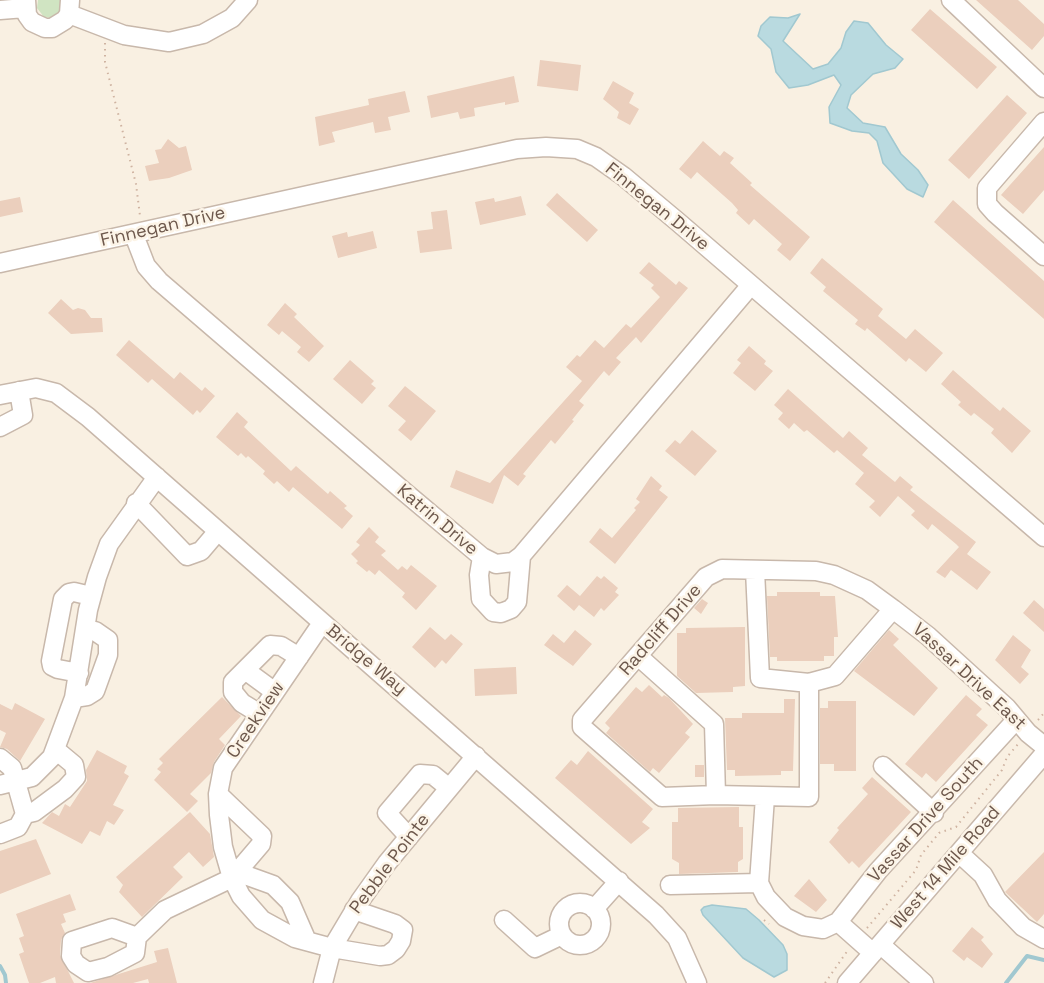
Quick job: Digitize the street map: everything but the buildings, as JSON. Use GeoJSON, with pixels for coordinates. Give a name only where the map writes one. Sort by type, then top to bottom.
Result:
{"type":"FeatureCollection","features":[{"type":"Feature","properties":{"kind":"street"},"geometry":{"type":"LineString","coordinates":[[0,10],[25,4],[32,21],[45,28],[60,25],[70,7],[109,29],[154,41],[169,42],[203,34],[232,18],[248,0]]}},
{"type":"Feature","properties":{"kind":"street"},"geometry":{"type":"LineString","coordinates":[[951,0],[1044,88]]}},
{"type":"Feature","properties":{"kind":"street"},"geometry":{"type":"LineString","coordinates":[[1044,122],[987,188],[987,204],[1044,256]]}},
{"type":"Feature","properties":{"kind":"street","name":"Finnegan Drive"},"geometry":{"type":"LineString","coordinates":[[0,263],[518,149],[546,147],[577,149],[596,157],[623,176],[1044,537]]}},
{"type":"Feature","properties":{"kind":"street","name":"Katrin Drive"},"geometry":{"type":"LineString","coordinates":[[138,234],[146,266],[159,281],[482,557],[496,564],[513,562],[521,556]]}},
{"type":"Feature","properties":{"kind":"street"},"geometry":{"type":"LineString","coordinates":[[482,557],[479,575],[481,599],[493,612],[501,613],[511,609],[517,602],[521,556],[751,285]]}},
{"type":"Feature","properties":{"kind":"street","name":"Bridge Way"},"geometry":{"type":"LineString","coordinates":[[0,395],[36,388],[56,393],[157,477],[348,647],[410,697],[619,881],[677,938],[697,983]]}},
{"type":"Feature","properties":{"kind":"street"},"geometry":{"type":"LineString","coordinates":[[0,427],[23,415],[19,391]]}},
{"type":"Feature","properties":{"kind":"street"},"geometry":{"type":"LineString","coordinates":[[8,783],[32,777],[56,750],[74,698],[92,596],[109,544],[136,503],[157,477]]}},
{"type":"Feature","properties":{"kind":"street"},"geometry":{"type":"LineString","coordinates":[[136,503],[187,556],[201,551],[218,531]]}},
{"type":"Feature","properties":{"kind":"street","name":"Radcliff Drive"},"geometry":{"type":"LineString","coordinates":[[716,795],[662,797],[582,727],[582,720],[706,577],[722,569],[816,571],[867,590],[893,609]]}},
{"type":"Feature","properties":{"kind":"street"},"geometry":{"type":"LineString","coordinates":[[755,570],[760,678],[809,683],[835,676],[893,609]]}},
{"type":"Feature","properties":{"kind":"street"},"geometry":{"type":"LineString","coordinates":[[79,673],[58,669],[52,666],[51,661],[63,599],[75,592],[92,596]]}},
{"type":"Feature","properties":{"kind":"street","name":"Vassar Drive East"},"geometry":{"type":"LineString","coordinates":[[893,609],[937,644],[1007,708],[1022,726],[1044,746]]}},
{"type":"Feature","properties":{"kind":"street","name":"Creekview"},"geometry":{"type":"LineString","coordinates":[[322,622],[223,768],[218,794],[223,847],[236,873],[241,896],[262,920],[279,931],[332,948],[370,955],[388,955],[401,941],[403,930],[395,924],[354,910]]}},
{"type":"Feature","properties":{"kind":"street"},"geometry":{"type":"LineString","coordinates":[[74,698],[87,696],[95,691],[108,655],[108,640],[95,631],[85,629]]}},
{"type":"Feature","properties":{"kind":"street"},"geometry":{"type":"LineString","coordinates":[[260,714],[242,703],[233,692],[232,682],[270,645],[281,646],[299,657]]}},
{"type":"Feature","properties":{"kind":"street"},"geometry":{"type":"LineString","coordinates":[[638,656],[714,724],[716,795],[809,797],[809,683]]}},
{"type":"Feature","properties":{"kind":"street"},"geometry":{"type":"LineString","coordinates":[[245,670],[275,692]]}},
{"type":"Feature","properties":{"kind":"street","name":"Vassar Drive South"},"geometry":{"type":"LineString","coordinates":[[838,922],[878,871],[1022,726]]}},
{"type":"Feature","properties":{"kind":"street"},"geometry":{"type":"LineString","coordinates":[[0,834],[18,827],[25,814],[34,812],[65,789],[76,777],[74,765],[56,750]]}},
{"type":"Feature","properties":{"kind":"street","name":"West 14 Mile Road"},"geometry":{"type":"LineString","coordinates":[[847,983],[1044,754]]}},
{"type":"Feature","properties":{"kind":"street","name":"Pebble Pointe"},"geometry":{"type":"LineString","coordinates":[[323,983],[332,948],[354,910],[409,837],[476,756]]}},
{"type":"Feature","properties":{"kind":"street"},"geometry":{"type":"LineString","coordinates":[[0,758],[12,768],[8,783],[25,814]]}},
{"type":"Feature","properties":{"kind":"street"},"geometry":{"type":"LineString","coordinates":[[883,766],[934,813]]}},
{"type":"Feature","properties":{"kind":"street"},"geometry":{"type":"LineString","coordinates":[[409,837],[387,813],[420,774],[433,775],[450,788]]}},
{"type":"Feature","properties":{"kind":"street"},"geometry":{"type":"LineString","coordinates":[[137,937],[165,910],[236,873],[261,844],[262,836],[218,794]]}},
{"type":"Feature","properties":{"kind":"street"},"geometry":{"type":"LineString","coordinates":[[765,797],[759,883],[766,897],[785,917],[796,923],[823,929],[838,922],[859,940],[877,949],[924,983]]}},
{"type":"Feature","properties":{"kind":"street"},"geometry":{"type":"LineString","coordinates":[[959,853],[983,874],[997,900],[1023,927],[1044,939]]}},
{"type":"Feature","properties":{"kind":"street"},"geometry":{"type":"LineString","coordinates":[[236,873],[273,885],[280,891],[290,902],[307,941]]}},
{"type":"Feature","properties":{"kind":"street"},"geometry":{"type":"LineString","coordinates":[[594,909],[619,881]]}},
{"type":"Feature","properties":{"kind":"street"},"geometry":{"type":"LineString","coordinates":[[670,885],[759,883]]}},
{"type":"Feature","properties":{"kind":"street"},"geometry":{"type":"LineString","coordinates":[[262,920],[280,891]]}},
{"type":"Feature","properties":{"kind":"street"},"geometry":{"type":"LineString","coordinates":[[582,903],[594,909],[598,914],[600,928],[593,940],[579,945],[572,944],[562,935],[560,916],[569,906],[582,903]]}},
{"type":"Feature","properties":{"kind":"street"},"geometry":{"type":"LineString","coordinates":[[504,920],[535,948],[562,935]]}},
{"type":"Feature","properties":{"kind":"path"},"geometry":{"type":"LineString","coordinates":[[109,29],[104,51],[105,62],[136,184],[138,234]]}},
{"type":"Feature","properties":{"kind":"path"},"geometry":{"type":"LineString","coordinates":[[825,983],[844,952],[859,940],[916,870],[921,855],[939,833],[956,827],[1002,770],[1022,726],[1044,713]]}},
{"type":"Feature","properties":{"kind":"green space"},"geometry":{"type":"Polygon","coordinates":[[[38,0],[60,0],[61,11],[51,18],[44,17],[37,8],[38,0]]]}},
{"type":"Feature","properties":{"kind":"water"},"geometry":{"type":"Polygon","coordinates":[[[800,14],[783,41],[813,69],[828,64],[841,48],[846,32],[854,21],[868,23],[886,45],[903,59],[895,68],[873,74],[851,95],[847,108],[863,123],[885,127],[901,154],[918,170],[928,185],[923,197],[907,189],[883,163],[877,141],[869,133],[852,131],[830,123],[829,107],[841,85],[834,75],[808,85],[789,88],[776,72],[771,49],[758,36],[761,26],[770,17],[788,18],[800,14]]]}},
{"type":"Feature","properties":{"kind":"water"},"geometry":{"type":"Polygon","coordinates":[[[712,905],[746,909],[759,920],[783,945],[787,954],[787,970],[774,977],[743,958],[703,915],[701,910],[712,905]]]}},
{"type":"Feature","properties":{"kind":"waterway"},"geometry":{"type":"LineString","coordinates":[[1006,983],[1027,956],[1044,960]]}},
{"type":"Feature","properties":{"kind":"waterway"},"geometry":{"type":"LineString","coordinates":[[0,966],[6,983]]}}]}
